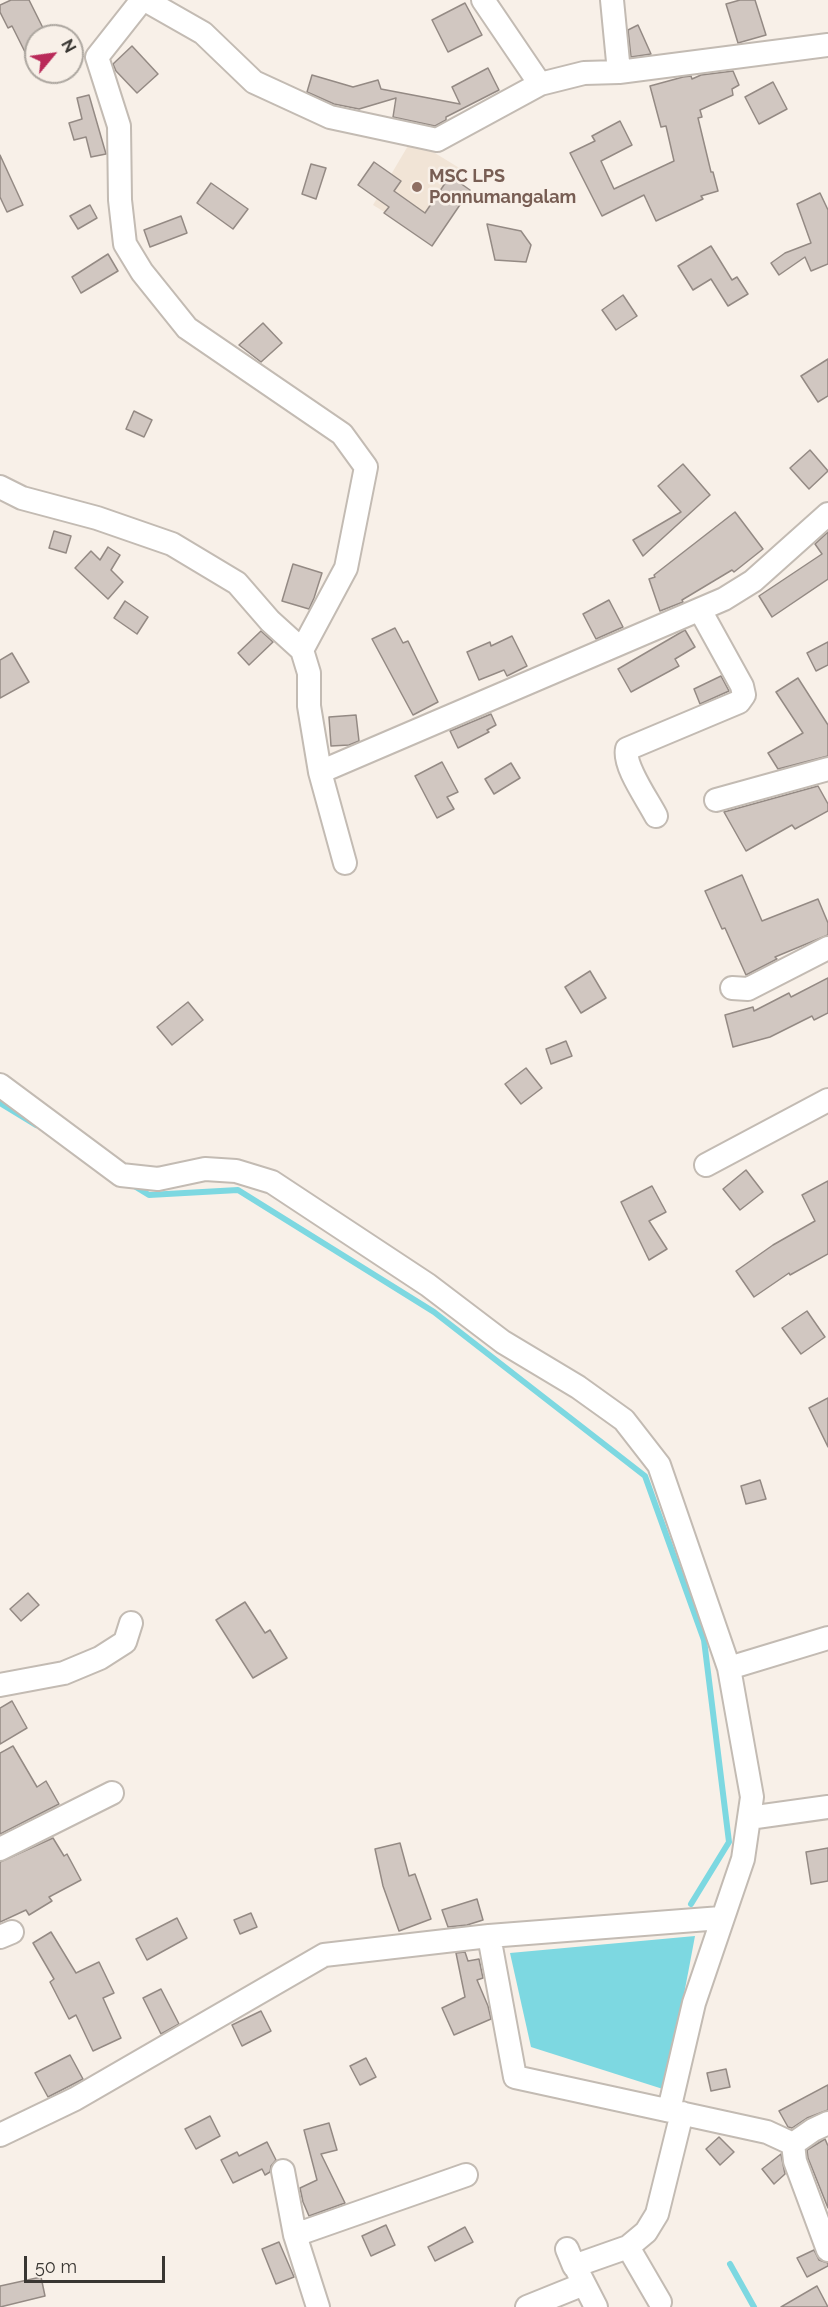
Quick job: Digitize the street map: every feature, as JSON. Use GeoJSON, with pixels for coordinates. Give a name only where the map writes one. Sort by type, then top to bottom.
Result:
{"type":"FeatureCollection","features":[{"type":"Feature","properties":{"kind":"street"},"geometry":{"type":"LineString","coordinates":[[302,650],[346,568],[366,467],[342,435],[187,328],[142,272],[125,244],[120,200],[119,126],[97,57],[144,0],[203,33],[254,82],[330,117],[437,140],[540,84],[584,73],[619,72],[828,45]]}},
{"type":"Feature","properties":{"kind":"street"},"geometry":{"type":"LineString","coordinates":[[483,0],[540,84]]}},
{"type":"Feature","properties":{"kind":"street"},"geometry":{"type":"LineString","coordinates":[[612,0],[619,72]]}},
{"type":"Feature","properties":{"kind":"street"},"geometry":{"type":"LineString","coordinates":[[0,487],[22,498],[97,518],[172,544],[237,583],[270,621],[302,650],[309,674],[309,706],[320,772],[345,863]]}},
{"type":"Feature","properties":{"kind":"street"},"geometry":{"type":"LineString","coordinates":[[320,772],[724,599],[753,581],[828,514]]}},
{"type":"Feature","properties":{"kind":"street"},"geometry":{"type":"LineString","coordinates":[[656,816],[631,771],[626,754],[627,748],[739,702],[744,695],[742,686],[700,610]]}},
{"type":"Feature","properties":{"kind":"street"},"geometry":{"type":"LineString","coordinates":[[716,800],[828,769]]}},
{"type":"Feature","properties":{"kind":"street"},"geometry":{"type":"LineString","coordinates":[[732,988],[748,989],[828,948]]}},
{"type":"Feature","properties":{"kind":"street"},"geometry":{"type":"LineString","coordinates":[[0,1085],[121,1175],[158,1179],[215,1169],[236,1171],[272,1182],[428,1285],[503,1342],[578,1387],[624,1420],[659,1465],[729,1668],[752,1797],[743,1859],[721,1918],[694,2003],[657,2214],[646,2232],[628,2247],[575,2266],[527,2307]]}},
{"type":"Feature","properties":{"kind":"street"},"geometry":{"type":"LineString","coordinates":[[706,1165],[828,1100]]}},
{"type":"Feature","properties":{"kind":"street"},"geometry":{"type":"LineString","coordinates":[[0,1685],[64,1673],[100,1658],[125,1642],[131,1623]]}},
{"type":"Feature","properties":{"kind":"street"},"geometry":{"type":"LineString","coordinates":[[729,1668],[828,1638]]}},
{"type":"Feature","properties":{"kind":"street"},"geometry":{"type":"LineString","coordinates":[[0,1849],[112,1793]]}},
{"type":"Feature","properties":{"kind":"street"},"geometry":{"type":"LineString","coordinates":[[749,1818],[828,1807]]}},
{"type":"Feature","properties":{"kind":"street"},"geometry":{"type":"LineString","coordinates":[[0,2135],[75,2099],[324,1955],[489,1936],[721,1918]]}},
{"type":"Feature","properties":{"kind":"street"},"geometry":{"type":"LineString","coordinates":[[489,1936],[515,2077],[767,2132],[793,2144]]}},
{"type":"Feature","properties":{"kind":"street"},"geometry":{"type":"LineString","coordinates":[[793,2144],[813,2130],[828,2124]]}},
{"type":"Feature","properties":{"kind":"street"},"geometry":{"type":"LineString","coordinates":[[793,2144],[795,2161],[828,2250]]}},
{"type":"Feature","properties":{"kind":"street"},"geometry":{"type":"LineString","coordinates":[[283,2171],[295,2235],[318,2307]]}},
{"type":"Feature","properties":{"kind":"street"},"geometry":{"type":"LineString","coordinates":[[295,2235],[466,2175]]}},
{"type":"Feature","properties":{"kind":"street"},"geometry":{"type":"LineString","coordinates":[[628,2247],[660,2302]]}},
{"type":"Feature","properties":{"kind":"street"},"geometry":{"type":"LineString","coordinates":[[575,2266],[596,2307]]}},
{"type":"Feature","properties":{"kind":"shaded area","name":"MSC LPS Ponnumangalam"},"geometry":{"type":"Polygon","coordinates":[[[412,139],[461,169],[422,235],[373,205],[412,139]]]}},
{"type":"Feature","properties":{"kind":"water"},"geometry":{"type":"Polygon","coordinates":[[[695,1936],[666,2090],[531,2047],[510,1953],[695,1936]]]}},
{"type":"Feature","properties":{"kind":"building"},"geometry":{"type":"Polygon","coordinates":[[[11,0],[29,0],[41,24],[24,24],[24,50],[12,26],[8,28],[0,12],[0,5],[11,0]]]}},
{"type":"Feature","properties":{"kind":"building"},"geometry":{"type":"Polygon","coordinates":[[[740,0],[755,0],[766,35],[738,43],[726,4],[740,0]]]}},
{"type":"Feature","properties":{"kind":"building"},"geometry":{"type":"Polygon","coordinates":[[[465,3],[482,35],[448,52],[432,20],[465,3]]]}},
{"type":"Feature","properties":{"kind":"building"},"geometry":{"type":"Polygon","coordinates":[[[638,25],[651,54],[631,57],[628,30],[638,25]]]}},
{"type":"Feature","properties":{"kind":"building"},"geometry":{"type":"Polygon","coordinates":[[[132,46],[158,74],[137,93],[116,71],[113,64],[132,46]]]}},
{"type":"Feature","properties":{"kind":"building"},"geometry":{"type":"Polygon","coordinates":[[[488,68],[499,90],[446,117],[446,120],[435,126],[393,117],[396,98],[359,109],[334,104],[307,92],[312,75],[353,87],[378,80],[381,89],[460,104],[452,87],[488,68]]]}},
{"type":"Feature","properties":{"kind":"building"},"geometry":{"type":"Polygon","coordinates":[[[733,71],[739,85],[732,89],[733,95],[700,110],[702,117],[698,118],[718,191],[701,196],[703,199],[656,221],[644,195],[602,216],[570,153],[595,141],[592,136],[620,121],[632,145],[601,161],[614,189],[674,161],[666,126],[661,127],[650,86],[683,77],[691,76],[692,79],[701,75],[733,71]]]}},
{"type":"Feature","properties":{"kind":"building"},"geometry":{"type":"Polygon","coordinates":[[[773,82],[787,109],[759,124],[745,97],[773,82]]]}},
{"type":"Feature","properties":{"kind":"building"},"geometry":{"type":"Polygon","coordinates":[[[89,95],[106,154],[91,157],[86,137],[74,140],[69,123],[82,119],[77,98],[89,95]]]}},
{"type":"Feature","properties":{"kind":"building"},"geometry":{"type":"Polygon","coordinates":[[[0,155],[23,205],[7,212],[0,197],[0,155]]]}},
{"type":"Feature","properties":{"kind":"building"},"geometry":{"type":"Polygon","coordinates":[[[374,162],[401,181],[394,191],[425,213],[450,176],[470,190],[432,246],[384,213],[389,207],[358,185],[374,162]]]}},
{"type":"Feature","properties":{"kind":"building"},"geometry":{"type":"Polygon","coordinates":[[[311,164],[326,168],[316,199],[302,194],[311,164]]]}},
{"type":"Feature","properties":{"kind":"building"},"geometry":{"type":"Polygon","coordinates":[[[211,183],[248,209],[233,229],[197,203],[211,183]]]}},
{"type":"Feature","properties":{"kind":"building"},"geometry":{"type":"Polygon","coordinates":[[[820,193],[828,210],[828,264],[811,271],[805,257],[779,275],[771,263],[785,253],[811,243],[797,204],[820,193]]]}},
{"type":"Feature","properties":{"kind":"building"},"geometry":{"type":"Polygon","coordinates":[[[90,205],[97,218],[78,229],[70,216],[90,205]]]}},
{"type":"Feature","properties":{"kind":"building"},"geometry":{"type":"Polygon","coordinates":[[[181,216],[187,233],[150,247],[144,230],[181,216]]]}},
{"type":"Feature","properties":{"kind":"building"},"geometry":{"type":"Polygon","coordinates":[[[487,224],[521,231],[531,245],[526,262],[495,260],[487,224]]]}},
{"type":"Feature","properties":{"kind":"building"},"geometry":{"type":"Polygon","coordinates":[[[711,246],[732,280],[737,277],[748,294],[728,306],[711,279],[693,290],[678,266],[711,246]]]}},
{"type":"Feature","properties":{"kind":"building"},"geometry":{"type":"Polygon","coordinates":[[[108,254],[118,271],[81,293],[72,277],[108,254]]]}},
{"type":"Feature","properties":{"kind":"building"},"geometry":{"type":"Polygon","coordinates":[[[623,295],[637,316],[616,330],[602,310],[623,295]]]}},
{"type":"Feature","properties":{"kind":"building"},"geometry":{"type":"Polygon","coordinates":[[[263,323],[282,343],[261,362],[239,345],[263,323]]]}},
{"type":"Feature","properties":{"kind":"building"},"geometry":{"type":"Polygon","coordinates":[[[828,359],[828,396],[818,402],[801,376],[828,359]]]}},
{"type":"Feature","properties":{"kind":"building"},"geometry":{"type":"Polygon","coordinates":[[[134,411],[152,420],[144,437],[126,429],[134,411]]]}},
{"type":"Feature","properties":{"kind":"building"},"geometry":{"type":"Polygon","coordinates":[[[810,450],[828,471],[809,489],[790,468],[810,450]]]}},
{"type":"Feature","properties":{"kind":"building"},"geometry":{"type":"Polygon","coordinates":[[[683,464],[710,495],[643,556],[633,540],[681,512],[658,486],[683,464]]]}},
{"type":"Feature","properties":{"kind":"building"},"geometry":{"type":"Polygon","coordinates":[[[735,512],[763,549],[734,572],[732,570],[682,600],[683,602],[660,611],[649,579],[655,577],[654,575],[735,512]]]}},
{"type":"Feature","properties":{"kind":"building"},"geometry":{"type":"Polygon","coordinates":[[[54,531],[71,536],[66,553],[49,548],[54,531]]]}},
{"type":"Feature","properties":{"kind":"building"},"geometry":{"type":"Polygon","coordinates":[[[828,532],[828,579],[772,617],[759,596],[822,554],[815,544],[828,532]]]}},
{"type":"Feature","properties":{"kind":"building"},"geometry":{"type":"Polygon","coordinates":[[[108,547],[120,555],[111,570],[123,582],[108,599],[75,568],[91,551],[100,560],[108,547]]]}},
{"type":"Feature","properties":{"kind":"building"},"geometry":{"type":"Polygon","coordinates":[[[293,564],[322,573],[309,609],[282,601],[293,564]]]}},
{"type":"Feature","properties":{"kind":"building"},"geometry":{"type":"Polygon","coordinates":[[[609,600],[623,627],[596,639],[583,614],[609,600]]]}},
{"type":"Feature","properties":{"kind":"building"},"geometry":{"type":"Polygon","coordinates":[[[125,601],[148,617],[137,634],[114,618],[125,601]]]}},
{"type":"Feature","properties":{"kind":"building"},"geometry":{"type":"Polygon","coordinates":[[[395,628],[403,643],[408,641],[438,702],[413,715],[372,639],[395,628]]]}},
{"type":"Feature","properties":{"kind":"building"},"geometry":{"type":"Polygon","coordinates":[[[685,630],[695,647],[675,659],[679,666],[631,692],[618,669],[685,630]]]}},
{"type":"Feature","properties":{"kind":"building"},"geometry":{"type":"Polygon","coordinates":[[[261,631],[273,642],[249,665],[238,653],[261,631]]]}},
{"type":"Feature","properties":{"kind":"building"},"geometry":{"type":"Polygon","coordinates":[[[512,636],[527,666],[507,676],[504,670],[479,680],[467,652],[490,642],[491,646],[512,636]]]}},
{"type":"Feature","properties":{"kind":"building"},"geometry":{"type":"Polygon","coordinates":[[[828,642],[828,665],[816,671],[807,653],[828,642]]]}},
{"type":"Feature","properties":{"kind":"building"},"geometry":{"type":"Polygon","coordinates":[[[12,653],[29,682],[0,698],[0,660],[12,653]]]}},
{"type":"Feature","properties":{"kind":"building"},"geometry":{"type":"Polygon","coordinates":[[[721,676],[729,691],[700,704],[694,689],[721,676]]]}},
{"type":"Feature","properties":{"kind":"building"},"geometry":{"type":"Polygon","coordinates":[[[798,678],[828,725],[828,756],[778,769],[768,753],[803,733],[776,692],[798,678]]]}},
{"type":"Feature","properties":{"kind":"building"},"geometry":{"type":"Polygon","coordinates":[[[491,714],[496,725],[487,730],[489,732],[458,748],[450,731],[491,714]]]}},
{"type":"Feature","properties":{"kind":"building"},"geometry":{"type":"Polygon","coordinates":[[[356,715],[359,741],[349,745],[331,746],[329,717],[356,715]]]}},
{"type":"Feature","properties":{"kind":"building"},"geometry":{"type":"Polygon","coordinates":[[[442,762],[458,792],[447,797],[454,809],[437,818],[415,776],[442,762]]]}},
{"type":"Feature","properties":{"kind":"building"},"geometry":{"type":"Polygon","coordinates":[[[511,763],[520,778],[494,794],[485,779],[511,763]]]}},
{"type":"Feature","properties":{"kind":"building"},"geometry":{"type":"Polygon","coordinates":[[[818,786],[828,804],[828,811],[795,829],[792,825],[746,851],[724,812],[818,786]]]}},
{"type":"Feature","properties":{"kind":"building"},"geometry":{"type":"Polygon","coordinates":[[[742,875],[762,921],[818,899],[828,923],[828,935],[775,957],[777,959],[746,975],[705,891],[742,875]]]}},
{"type":"Feature","properties":{"kind":"building"},"geometry":{"type":"Polygon","coordinates":[[[590,971],[606,998],[581,1013],[565,987],[590,971]]]}},
{"type":"Feature","properties":{"kind":"building"},"geometry":{"type":"Polygon","coordinates":[[[828,978],[828,1013],[814,1020],[812,1016],[770,1037],[733,1047],[725,1015],[753,1007],[754,1011],[789,993],[791,997],[828,978]]]}},
{"type":"Feature","properties":{"kind":"building"},"geometry":{"type":"Polygon","coordinates":[[[188,1002],[203,1020],[172,1045],[157,1027],[188,1002]]]}},
{"type":"Feature","properties":{"kind":"building"},"geometry":{"type":"Polygon","coordinates":[[[566,1041],[572,1056],[551,1064],[546,1049],[566,1041]]]}},
{"type":"Feature","properties":{"kind":"building"},"geometry":{"type":"Polygon","coordinates":[[[526,1068],[542,1088],[521,1104],[505,1084],[526,1068]]]}},
{"type":"Feature","properties":{"kind":"building"},"geometry":{"type":"Polygon","coordinates":[[[746,1170],[763,1192],[740,1210],[723,1189],[746,1170]]]}},
{"type":"Feature","properties":{"kind":"building"},"geometry":{"type":"Polygon","coordinates":[[[828,1181],[828,1254],[790,1275],[789,1273],[754,1297],[736,1271],[773,1245],[815,1221],[802,1195],[828,1181]]]}},
{"type":"Feature","properties":{"kind":"building"},"geometry":{"type":"Polygon","coordinates":[[[652,1186],[666,1212],[649,1221],[667,1249],[649,1260],[621,1202],[652,1186]]]}},
{"type":"Feature","properties":{"kind":"building"},"geometry":{"type":"Polygon","coordinates":[[[807,1311],[825,1337],[801,1354],[782,1328],[807,1311]]]}},
{"type":"Feature","properties":{"kind":"building"},"geometry":{"type":"Polygon","coordinates":[[[828,1398],[828,1447],[809,1408],[828,1398]]]}},
{"type":"Feature","properties":{"kind":"building"},"geometry":{"type":"Polygon","coordinates":[[[760,1480],[766,1499],[746,1504],[741,1486],[760,1480]]]}},
{"type":"Feature","properties":{"kind":"building"},"geometry":{"type":"Polygon","coordinates":[[[28,1593],[39,1605],[21,1621],[10,1609],[28,1593]]]}},
{"type":"Feature","properties":{"kind":"building"},"geometry":{"type":"Polygon","coordinates":[[[245,1602],[265,1633],[270,1630],[287,1658],[253,1678],[216,1620],[245,1602]]]}},
{"type":"Feature","properties":{"kind":"building"},"geometry":{"type":"Polygon","coordinates":[[[12,1701],[27,1728],[0,1744],[0,1708],[12,1701]]]}},
{"type":"Feature","properties":{"kind":"building"},"geometry":{"type":"Polygon","coordinates":[[[13,1746],[37,1787],[46,1781],[59,1804],[0,1834],[0,1753],[13,1746]]]}},
{"type":"Feature","properties":{"kind":"building"},"geometry":{"type":"Polygon","coordinates":[[[53,1838],[64,1856],[67,1854],[81,1880],[49,1897],[52,1901],[29,1915],[26,1910],[0,1922],[0,1862],[53,1838]]]}},
{"type":"Feature","properties":{"kind":"building"},"geometry":{"type":"Polygon","coordinates":[[[400,1843],[409,1876],[415,1874],[431,1919],[399,1931],[383,1886],[375,1849],[400,1843]]]}},
{"type":"Feature","properties":{"kind":"building"},"geometry":{"type":"Polygon","coordinates":[[[828,1848],[828,1881],[811,1884],[806,1852],[828,1848]]]}},
{"type":"Feature","properties":{"kind":"building"},"geometry":{"type":"Polygon","coordinates":[[[477,1899],[483,1920],[448,1927],[442,1910],[477,1899]]]}},
{"type":"Feature","properties":{"kind":"building"},"geometry":{"type":"Polygon","coordinates":[[[251,1913],[257,1927],[240,1934],[234,1920],[251,1913]]]}},
{"type":"Feature","properties":{"kind":"building"},"geometry":{"type":"Polygon","coordinates":[[[177,1918],[187,1938],[147,1960],[136,1939],[177,1918]]]}},
{"type":"Feature","properties":{"kind":"building"},"geometry":{"type":"Polygon","coordinates":[[[51,1932],[76,1973],[99,1962],[114,1993],[103,1998],[121,2038],[93,2051],[76,2015],[69,2019],[50,1982],[54,1979],[33,1943],[51,1932]]]}},
{"type":"Feature","properties":{"kind":"building"},"geometry":{"type":"Polygon","coordinates":[[[465,1952],[468,1961],[479,1959],[483,1978],[477,1980],[491,2019],[454,2035],[442,2008],[465,1997],[456,1953],[465,1952]]]}},
{"type":"Feature","properties":{"kind":"building"},"geometry":{"type":"Polygon","coordinates":[[[161,1989],[179,2024],[161,2034],[143,1998],[161,1989]]]}},
{"type":"Feature","properties":{"kind":"building"},"geometry":{"type":"Polygon","coordinates":[[[261,2011],[271,2031],[242,2046],[232,2025],[261,2011]]]}},
{"type":"Feature","properties":{"kind":"building"},"geometry":{"type":"Polygon","coordinates":[[[70,2055],[83,2079],[48,2097],[35,2073],[70,2055]]]}},
{"type":"Feature","properties":{"kind":"building"},"geometry":{"type":"Polygon","coordinates":[[[366,2058],[376,2077],[360,2085],[350,2066],[366,2058]]]}},
{"type":"Feature","properties":{"kind":"building"},"geometry":{"type":"Polygon","coordinates":[[[726,2069],[730,2087],[711,2091],[707,2073],[726,2069]]]}},
{"type":"Feature","properties":{"kind":"building"},"geometry":{"type":"Polygon","coordinates":[[[828,2085],[828,2110],[807,2118],[792,2128],[788,2127],[779,2111],[828,2085]]]}},
{"type":"Feature","properties":{"kind":"building"},"geometry":{"type":"Polygon","coordinates":[[[210,2116],[220,2136],[196,2149],[185,2129],[210,2116]]]}},
{"type":"Feature","properties":{"kind":"building"},"geometry":{"type":"Polygon","coordinates":[[[329,2123],[337,2150],[321,2154],[345,2203],[309,2216],[300,2188],[317,2180],[304,2130],[329,2123]]]}},
{"type":"Feature","properties":{"kind":"building"},"geometry":{"type":"Polygon","coordinates":[[[719,2137],[734,2152],[720,2165],[706,2149],[719,2137]]]}},
{"type":"Feature","properties":{"kind":"building"},"geometry":{"type":"Polygon","coordinates":[[[825,2139],[828,2146],[828,2208],[807,2150],[825,2139]]]}},
{"type":"Feature","properties":{"kind":"building"},"geometry":{"type":"Polygon","coordinates":[[[267,2142],[276,2160],[270,2172],[265,2175],[262,2169],[233,2183],[221,2160],[237,2152],[239,2156],[267,2142]]]}},
{"type":"Feature","properties":{"kind":"building"},"geometry":{"type":"Polygon","coordinates":[[[781,2154],[785,2174],[774,2184],[762,2169],[781,2154]]]}},
{"type":"Feature","properties":{"kind":"building"},"geometry":{"type":"Polygon","coordinates":[[[386,2225],[395,2245],[371,2256],[362,2236],[386,2225]]]}},
{"type":"Feature","properties":{"kind":"building"},"geometry":{"type":"Polygon","coordinates":[[[465,2227],[473,2242],[435,2261],[428,2247],[465,2227]]]}},
{"type":"Feature","properties":{"kind":"building"},"geometry":{"type":"Polygon","coordinates":[[[279,2242],[294,2277],[276,2284],[262,2249],[279,2242]]]}},
{"type":"Feature","properties":{"kind":"building"},"geometry":{"type":"Polygon","coordinates":[[[814,2250],[819,2260],[828,2263],[828,2266],[807,2277],[797,2258],[814,2250]]]}},
{"type":"Feature","properties":{"kind":"building"},"geometry":{"type":"Polygon","coordinates":[[[41,2277],[45,2296],[0,2307],[0,2286],[41,2277]]]}},
{"type":"Feature","properties":{"kind":"building"},"geometry":{"type":"Polygon","coordinates":[[[817,2286],[828,2307],[781,2307],[817,2286]]]}},
{"type":"Feature","properties":{"kind":"waterway"},"geometry":{"type":"LineString","coordinates":[[0,1103],[36,1125]]}},
{"type":"Feature","properties":{"kind":"waterway"},"geometry":{"type":"LineString","coordinates":[[131,1184],[149,1195],[238,1190],[434,1312],[645,1476],[704,1640],[729,1842],[691,1904]]}},
{"type":"Feature","properties":{"kind":"waterway"},"geometry":{"type":"LineString","coordinates":[[730,2264],[754,2307]]}},
{"type":"Feature","properties":{"kind":"place","name":"MSC LPS Ponnumangalam"},"geometry":{"type":"Point","coordinates":[417,187]}}]}
